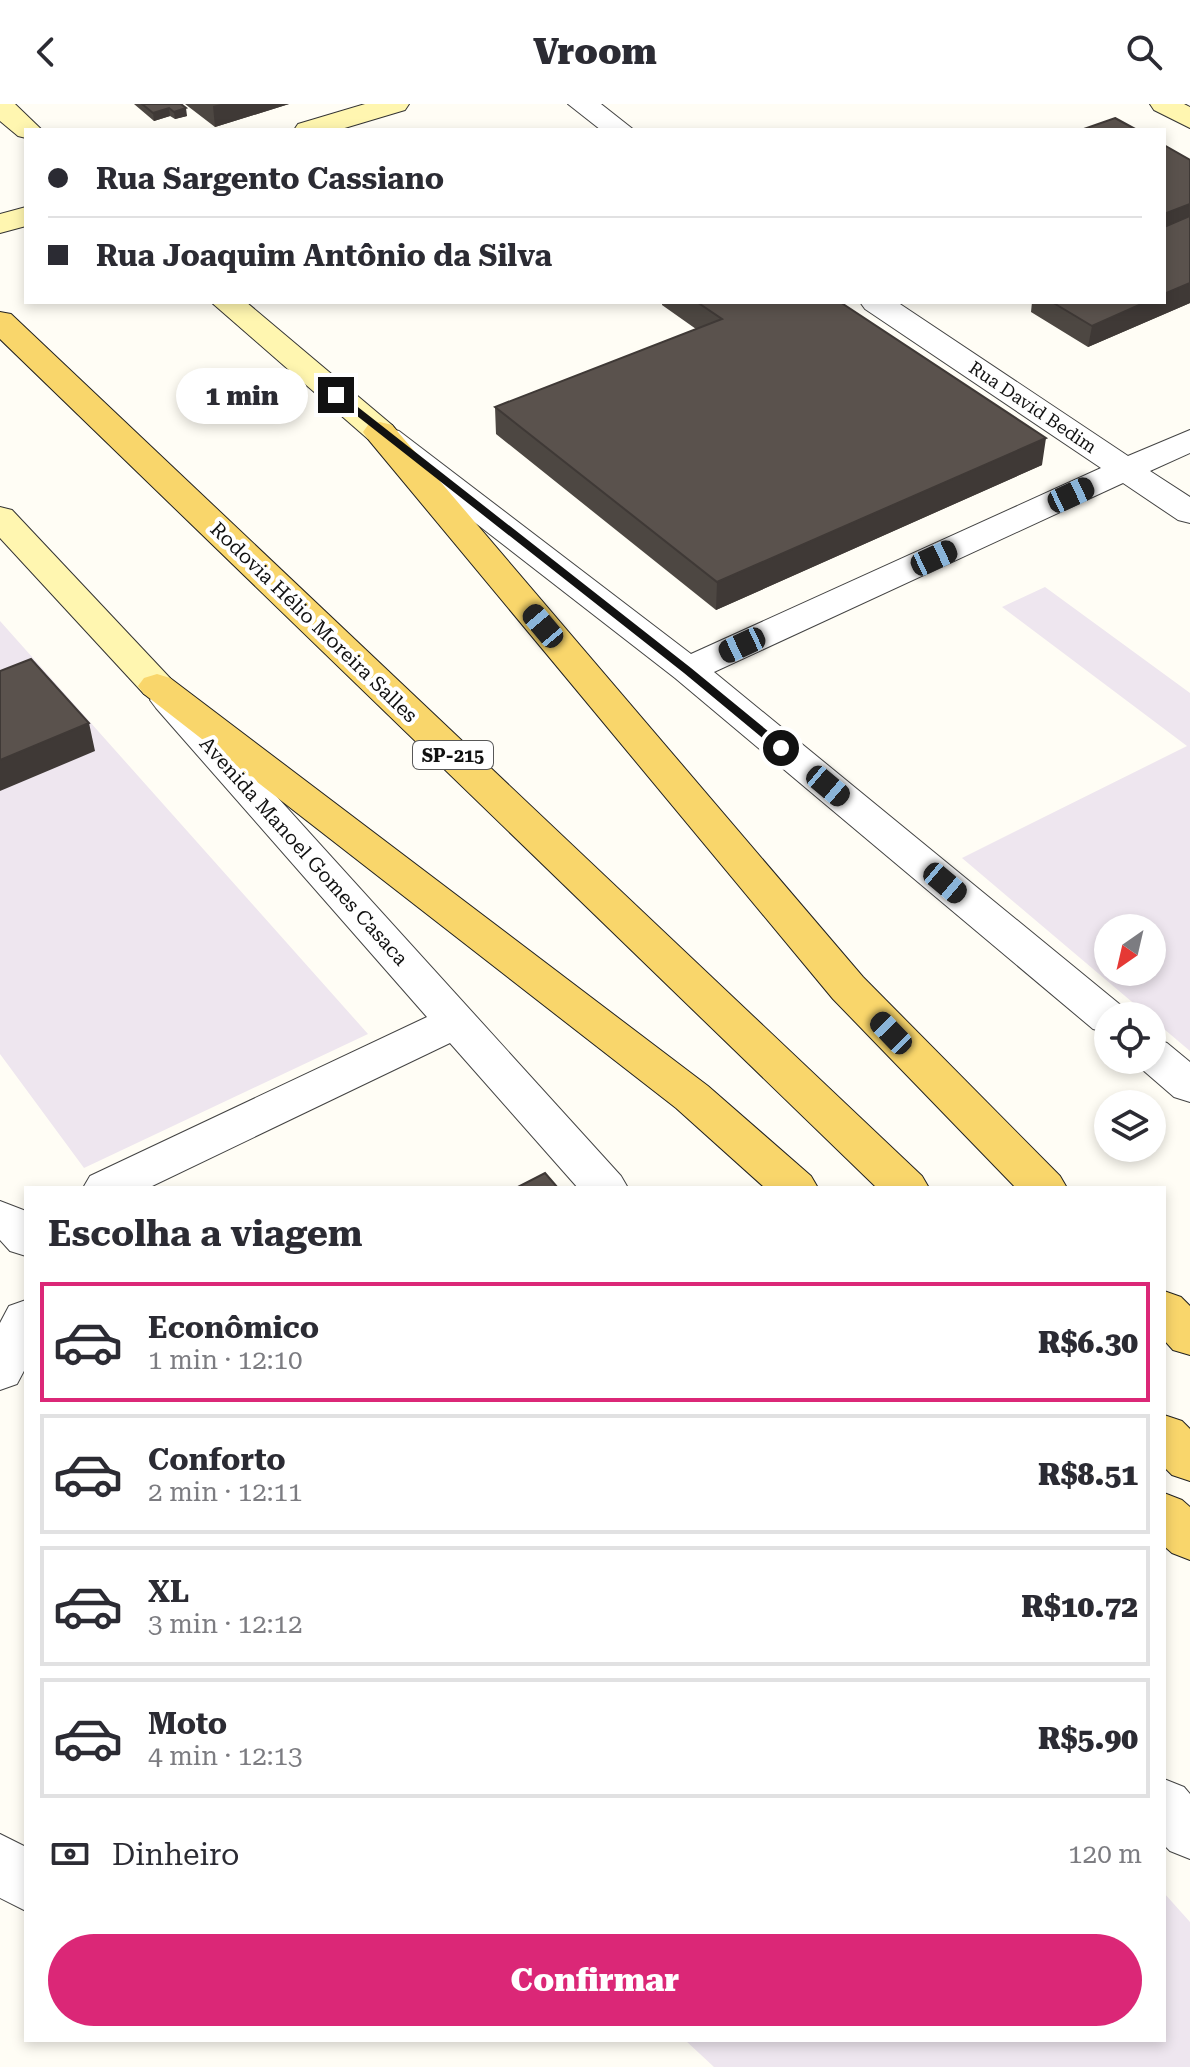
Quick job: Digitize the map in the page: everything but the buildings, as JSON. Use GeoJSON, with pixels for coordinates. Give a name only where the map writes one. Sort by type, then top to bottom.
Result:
{"type":"FeatureCollection","features":[{"type":"Feature","properties":{"kind":"main road"},"geometry":{"type":"LineString","coordinates":[[315,128],[395,104]]}},
{"type":"Feature","properties":{"kind":"main road"},"geometry":{"type":"LineString","coordinates":[[1164,104],[1190,119]]}},
{"type":"Feature","properties":{"kind":"main road"},"geometry":{"type":"LineString","coordinates":[[0,106],[26,128]]}},
{"type":"Feature","properties":{"kind":"main road"},"geometry":{"type":"LineString","coordinates":[[0,224],[24,217]]}},
{"type":"Feature","properties":{"kind":"main road"},"geometry":{"type":"LineString","coordinates":[[229,304],[380,432],[848,988],[1042,1186]]}},
{"type":"Feature","properties":{"kind":"main road","name":"Rodovia Hélio Moreira Salles"},"geometry":{"type":"LineString","coordinates":[[0,321],[904,1186]]}},
{"type":"Feature","properties":{"kind":"main road","name":"Avenida Manoel Gomes Casaca"},"geometry":{"type":"LineString","coordinates":[[0,517],[157,686]]}},
{"type":"Feature","properties":{"kind":"main road"},"geometry":{"type":"LineString","coordinates":[[157,686],[692,1097],[793,1186]]}},
{"type":"Feature","properties":{"kind":"main road"},"geometry":{"type":"LineString","coordinates":[[1166,1312],[1190,1336]]}},
{"type":"Feature","properties":{"kind":"main road"},"geometry":{"type":"LineString","coordinates":[[1166,1437],[1190,1460]]}},
{"type":"Feature","properties":{"kind":"main road"},"geometry":{"type":"LineString","coordinates":[[1166,1517],[1190,1538]]}},
{"type":"Feature","properties":{"kind":"street"},"geometry":{"type":"LineString","coordinates":[[582,104],[617,128]]}},
{"type":"Feature","properties":{"kind":"street","name":"Rua David Bedim"},"geometry":{"type":"LineString","coordinates":[[879,304],[1190,513]]}},
{"type":"Feature","properties":{"kind":"street"},"geometry":{"type":"LineString","coordinates":[[380,432],[688,670],[1094,1006]]}},
{"type":"Feature","properties":{"kind":"street"},"geometry":{"type":"LineString","coordinates":[[688,670],[1190,440]]}},
{"type":"Feature","properties":{"kind":"street","name":"Avenida Manoel Gomes Casaca"},"geometry":{"type":"LineString","coordinates":[[157,686],[603,1186]]}},
{"type":"Feature","properties":{"kind":"street"},"geometry":{"type":"LineString","coordinates":[[110,1186],[455,1022]]}},
{"type":"Feature","properties":{"kind":"street"},"geometry":{"type":"LineString","coordinates":[[1166,1066],[1190,1086]]}},
{"type":"Feature","properties":{"kind":"street"},"geometry":{"type":"LineString","coordinates":[[0,1370],[24,1323]]}},
{"type":"Feature","properties":{"kind":"street"},"geometry":{"type":"LineString","coordinates":[[1166,1807],[1190,1833]]}},
{"type":"Feature","properties":{"kind":"street"},"geometry":{"type":"LineString","coordinates":[[0,1861],[24,1882]]}},
{"type":"Feature","properties":{"kind":"shaded area"},"geometry":{"type":"Polygon","coordinates":[[[1045,587],[1190,693],[1190,1051],[1166,1031],[1166,1002],[1132,1002],[1113,986],[1166,986],[1166,914],[1094,914],[1094,970],[962,858],[1187,746],[1002,607],[1045,587]]]}},
{"type":"Feature","properties":{"kind":"shaded area"},"geometry":{"type":"Polygon","coordinates":[[[0,621],[368,1034],[84,1168],[0,1054],[0,621]]]}},
{"type":"Feature","properties":{"kind":"shaded area"},"geometry":{"type":"Polygon","coordinates":[[[1166,1895],[1190,1922],[1190,2067],[714,2067],[687,2042],[1166,2042],[1166,1895]]]}},
{"type":"Feature","properties":{"kind":"route"},"geometry":{"type":"LineString","coordinates":[[336,395],[688,670],[781,748]]}}]}
